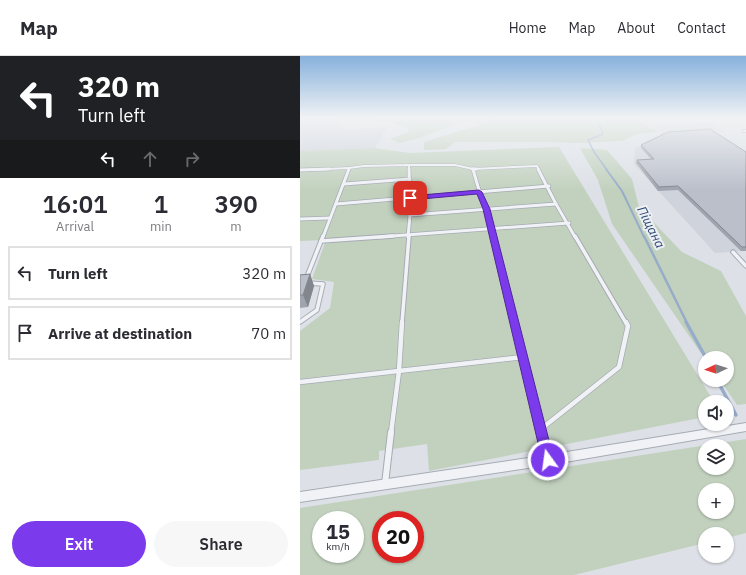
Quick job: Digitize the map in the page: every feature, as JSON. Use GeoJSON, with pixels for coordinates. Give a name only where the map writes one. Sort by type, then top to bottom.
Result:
{"type":"FeatureCollection","features":[{"type":"Feature","properties":{"kind":"street"},"geometry":{"type":"LineString","coordinates":[[300,497],[548,460],[746,427]]}},
{"type":"Feature","properties":{"kind":"lane"},"geometry":{"type":"LineString","coordinates":[[385,485],[399,371],[410,215],[409,165]]}},
{"type":"Feature","properties":{"kind":"lane"},"geometry":{"type":"LineString","coordinates":[[300,170],[409,165],[455,165],[473,169],[537,166],[549,186],[556,204],[569,223],[628,326],[619,367],[541,429]]}},
{"type":"Feature","properties":{"kind":"lane"},"geometry":{"type":"LineString","coordinates":[[300,322],[317,310],[322,284],[305,282],[344,184],[348,168]]}},
{"type":"Feature","properties":{"kind":"lane"},"geometry":{"type":"LineString","coordinates":[[473,169],[479,192],[486,209],[548,460]]}},
{"type":"Feature","properties":{"kind":"lane"},"geometry":{"type":"LineString","coordinates":[[344,184],[410,179]]}},
{"type":"Feature","properties":{"kind":"lane"},"geometry":{"type":"LineString","coordinates":[[336,204],[549,186]]}},
{"type":"Feature","properties":{"kind":"lane"},"geometry":{"type":"LineString","coordinates":[[410,215],[556,204]]}},
{"type":"Feature","properties":{"kind":"lane"},"geometry":{"type":"LineString","coordinates":[[300,220],[330,218]]}},
{"type":"Feature","properties":{"kind":"lane"},"geometry":{"type":"LineString","coordinates":[[321,241],[569,223]]}},
{"type":"Feature","properties":{"kind":"lane"},"geometry":{"type":"LineString","coordinates":[[733,252],[746,266]]}},
{"type":"Feature","properties":{"kind":"lane"},"geometry":{"type":"LineString","coordinates":[[300,382],[523,357]]}},
{"type":"Feature","properties":{"kind":"shaded area"},"geometry":{"type":"Polygon","coordinates":[[[300,141],[379,141],[375,148],[300,151],[300,141]]]}},
{"type":"Feature","properties":{"kind":"shaded area"},"geometry":{"type":"Polygon","coordinates":[[[650,141],[730,141],[746,153],[746,251],[715,253],[634,164],[635,148],[650,141]]]}},
{"type":"Feature","properties":{"kind":"green space"},"geometry":{"type":"Polygon","coordinates":[[[617,141],[575,143],[455,142],[446,149],[424,150],[424,142],[617,141]]]}},
{"type":"Feature","properties":{"kind":"green space"},"geometry":{"type":"Polygon","coordinates":[[[559,147],[698,376],[698,387],[705,387],[710,395],[698,395],[698,418],[429,471],[427,444],[379,451],[379,460],[300,470],[300,331],[330,308],[334,282],[312,279],[326,240],[300,241],[300,151],[374,148],[410,153],[559,147]]]}},
{"type":"Feature","properties":{"kind":"green space"},"geometry":{"type":"Polygon","coordinates":[[[580,148],[607,150],[632,179],[639,207],[682,252],[721,271],[746,316],[746,404],[737,405],[734,401],[734,395],[730,395],[725,387],[734,387],[734,351],[699,351],[612,224],[598,180],[580,148]]]}},
{"type":"Feature","properties":{"kind":"green space"},"geometry":{"type":"Polygon","coordinates":[[[746,439],[746,533],[734,536],[734,527],[698,527],[698,545],[574,575],[300,575],[300,508],[698,446],[698,475],[734,475],[734,441],[746,439]]]}},
{"type":"Feature","properties":{"kind":"building"},"geometry":{"type":"Polygon","coordinates":[[[649,141],[729,141],[746,152],[746,247],[742,247],[678,186],[659,187],[637,160],[654,159],[641,145],[649,141]]]}},
{"type":"Feature","properties":{"kind":"building"},"geometry":{"type":"Polygon","coordinates":[[[310,274],[303,295],[300,295],[300,275],[310,274]]]}},
{"type":"Feature","properties":{"kind":"waterway","name":"Піщана"},"geometry":{"type":"LineString","coordinates":[[589,141],[594,152],[607,170]]}},
{"type":"Feature","properties":{"kind":"waterway","name":"Піщана"},"geometry":{"type":"LineString","coordinates":[[606,169],[622,191],[644,237]]}},
{"type":"Feature","properties":{"kind":"waterway","name":"Піщана"},"geometry":{"type":"LineString","coordinates":[[644,236],[687,323]]}},
{"type":"Feature","properties":{"kind":"waterway","name":"Піщана"},"geometry":{"type":"LineString","coordinates":[[686,322],[702,351]]}},
{"type":"Feature","properties":{"kind":"waterway","name":"Піщана"},"geometry":{"type":"LineString","coordinates":[[721,387],[736,415]]}},
{"type":"Feature","properties":{"kind":"route"},"geometry":{"type":"LineString","coordinates":[[410,198],[479,192],[486,209],[548,460]]}}]}
